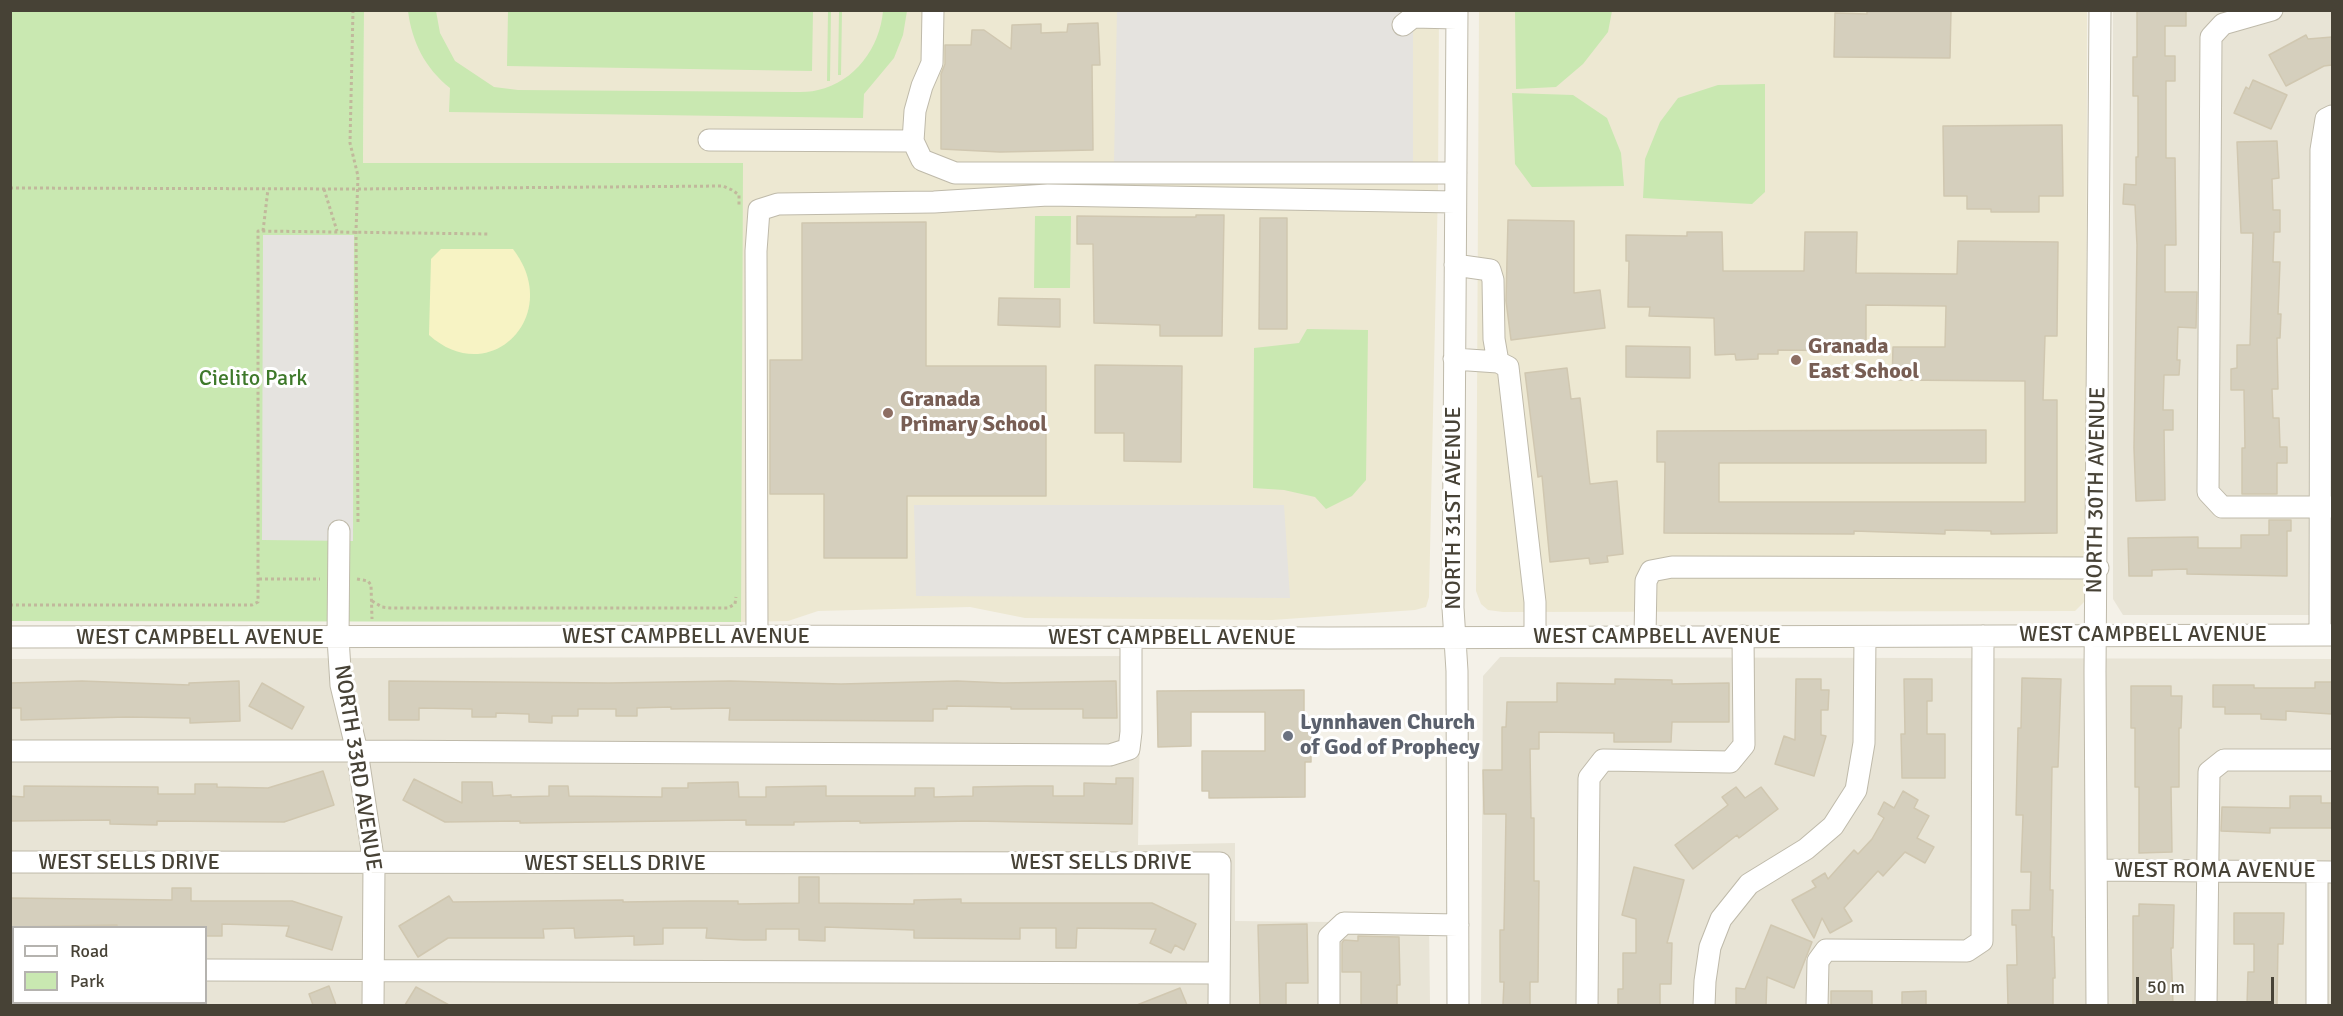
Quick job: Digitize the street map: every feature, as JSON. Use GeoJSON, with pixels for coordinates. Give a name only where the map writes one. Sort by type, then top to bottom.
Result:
{"type":"FeatureCollection","features":[{"type":"Feature","properties":{"kind":"street"},"geometry":{"type":"LineString","coordinates":[[933,10],[932,63],[915,111],[913,141],[922,160],[955,173],[1456,173]]}},
{"type":"Feature","properties":{"kind":"street","name":"NORTH 30TH AVENUE"},"geometry":{"type":"LineString","coordinates":[[2097,1005],[2096,636],[2100,10]]}},
{"type":"Feature","properties":{"kind":"street"},"geometry":{"type":"LineString","coordinates":[[2272,10],[2223,24],[2211,37],[2208,492],[2222,507],[2327,507]]}},
{"type":"Feature","properties":{"kind":"street"},"geometry":{"type":"LineString","coordinates":[[1403,25],[1413,17],[1457,14]]}},
{"type":"Feature","properties":{"kind":"street","name":"NORTH 31ST AVENUE"},"geometry":{"type":"LineString","coordinates":[[1457,14],[1453,608],[1457,671],[1458,1005]]}},
{"type":"Feature","properties":{"kind":"street"},"geometry":{"type":"LineString","coordinates":[[2326,634],[2327,507],[2321,150],[2329,117]]}},
{"type":"Feature","properties":{"kind":"street"},"geometry":{"type":"LineString","coordinates":[[709,140],[913,141]]}},
{"type":"Feature","properties":{"kind":"street"},"geometry":{"type":"LineString","coordinates":[[758,636],[756,251],[759,210],[778,204],[934,202],[1048,195],[1455,202]]}},
{"type":"Feature","properties":{"kind":"street"},"geometry":{"type":"LineString","coordinates":[[1455,265],[1490,270],[1493,280],[1494,339],[1498,362]]}},
{"type":"Feature","properties":{"kind":"street"},"geometry":{"type":"LineString","coordinates":[[1454,359],[1498,362],[1508,367],[1535,602],[1535,637]]}},
{"type":"Feature","properties":{"kind":"street","name":"NORTH 33RD AVENUE"},"geometry":{"type":"LineString","coordinates":[[349,530],[338,638],[341,685],[357,751],[374,864],[373,1005]]}},
{"type":"Feature","properties":{"kind":"street"},"geometry":{"type":"LineString","coordinates":[[1645,637],[1646,581],[1652,571],[1672,567],[2098,568]]}},
{"type":"Feature","properties":{"kind":"street","name":"WEST CAMPBELL AVENUE"},"geometry":{"type":"LineString","coordinates":[[10,637],[1455,638],[2326,634]]}},
{"type":"Feature","properties":{"kind":"street"},"geometry":{"type":"LineString","coordinates":[[1587,1005],[1589,778],[1604,760],[1730,762],[1744,745],[1743,636]]}},
{"type":"Feature","properties":{"kind":"street"},"geometry":{"type":"LineString","coordinates":[[1704,1005],[1710,947],[1721,920],[1749,884],[1806,849],[1833,826],[1856,790],[1864,743],[1865,636]]}},
{"type":"Feature","properties":{"kind":"street"},"geometry":{"type":"LineString","coordinates":[[1816,1005],[1818,962],[1826,950],[1967,951],[1982,941],[1983,636]]}},
{"type":"Feature","properties":{"kind":"street"},"geometry":{"type":"LineString","coordinates":[[10,751],[1110,755],[1129,749],[1131,638]]}},
{"type":"Feature","properties":{"kind":"street"},"geometry":{"type":"LineString","coordinates":[[2206,1005],[2209,772],[2224,760],[2332,760]]}},
{"type":"Feature","properties":{"kind":"street","name":"WEST SELLS DRIVE"},"geometry":{"type":"LineString","coordinates":[[10,862],[1220,863],[1219,973]]}},
{"type":"Feature","properties":{"kind":"street","name":"WEST ROMA AVENUE"},"geometry":{"type":"LineString","coordinates":[[2097,870],[2325,872]]}},
{"type":"Feature","properties":{"kind":"street"},"geometry":{"type":"LineString","coordinates":[[2318,1005],[2325,872]]}},
{"type":"Feature","properties":{"kind":"street"},"geometry":{"type":"LineString","coordinates":[[1329,1005],[1329,937],[1344,923],[1458,925]]}},
{"type":"Feature","properties":{"kind":"street"},"geometry":{"type":"LineString","coordinates":[[207,970],[1219,973],[1219,1005]]}},
{"type":"Feature","properties":{"kind":"path"},"geometry":{"type":"LineString","coordinates":[[349,530],[357,189],[357,168],[350,143],[352,10]]}},
{"type":"Feature","properties":{"kind":"path"},"geometry":{"type":"LineString","coordinates":[[10,188],[357,189],[723,186],[739,195],[739,207]]}},
{"type":"Feature","properties":{"kind":"path"},"geometry":{"type":"LineString","coordinates":[[263,231],[268,189]]}},
{"type":"Feature","properties":{"kind":"path"},"geometry":{"type":"LineString","coordinates":[[324,189],[337,231]]}},
{"type":"Feature","properties":{"kind":"path"},"geometry":{"type":"LineString","coordinates":[[10,605],[252,605],[258,602],[258,231],[490,234]]}},
{"type":"Feature","properties":{"kind":"path"},"geometry":{"type":"LineString","coordinates":[[358,570],[358,589]]}},
{"type":"Feature","properties":{"kind":"path"},"geometry":{"type":"LineString","coordinates":[[372,619],[372,601],[382,607],[390,608],[728,608],[735,604],[736,597]]}},
{"type":"Feature","properties":{"kind":"shaded area"},"geometry":{"type":"Polygon","coordinates":[[[364,11],[1439,11],[1438,187],[1429,597],[1426,607],[1415,610],[1272,620],[1025,618],[970,607],[818,611],[788,621],[741,622],[741,596],[363,163],[364,11]]]}},
{"type":"Feature","properties":{"kind":"shaded area"},"geometry":{"type":"Polygon","coordinates":[[[1117,11],[1413,11],[1413,163],[1114,163],[1117,11]]]}},
{"type":"Feature","properties":{"kind":"shaded area"},"geometry":{"type":"Polygon","coordinates":[[[1479,11],[2087,11],[2086,588],[2084,602],[2075,611],[1503,612],[1488,610],[1481,604],[1476,591],[1479,11]]]}},
{"type":"Feature","properties":{"kind":"shaded area"},"geometry":{"type":"Polygon","coordinates":[[[2113,11],[2332,11],[2332,615],[2123,615],[2113,599],[2113,11]]]}},
{"type":"Feature","properties":{"kind":"shaded area"},"geometry":{"type":"Polygon","coordinates":[[[263,235],[354,235],[353,541],[262,540],[263,235]]]}},
{"type":"Feature","properties":{"kind":"shaded area"},"geometry":{"type":"Polygon","coordinates":[[[914,505],[1284,505],[1290,598],[916,596],[914,505]]]}},
{"type":"Feature","properties":{"kind":"shaded area"},"geometry":{"type":"Polygon","coordinates":[[[1141,656],[1138,845],[1235,843],[1235,921],[1429,923],[1430,1005],[11,1005],[10,659],[1141,656]]]}},
{"type":"Feature","properties":{"kind":"shaded area"},"geometry":{"type":"Polygon","coordinates":[[[1500,657],[2332,659],[2332,1005],[1481,1006],[1483,676],[1500,657]]]}},
{"type":"Feature","properties":{"kind":"green space"},"geometry":{"type":"Polygon","coordinates":[[[1515,10],[1612,11],[1608,32],[1583,64],[1556,87],[1516,89],[1515,10]]]}},
{"type":"Feature","properties":{"kind":"green space","name":"Cielito Park"},"geometry":{"type":"Polygon","coordinates":[[[10,11],[364,11],[363,163],[743,163],[741,622],[11,621],[10,11]]]}},
{"type":"Feature","properties":{"kind":"green space"},"geometry":{"type":"Polygon","coordinates":[[[408,11],[436,11],[440,33],[455,61],[494,87],[518,90],[809,92],[831,86],[854,71],[871,50],[881,24],[883,11],[907,11],[903,35],[894,58],[864,94],[863,118],[449,112],[450,88],[433,72],[421,54],[416,44],[408,11]]]}},
{"type":"Feature","properties":{"kind":"green space"},"geometry":{"type":"Polygon","coordinates":[[[508,11],[813,11],[812,71],[507,66],[508,11]]]}},
{"type":"Feature","properties":{"kind":"green space"},"geometry":{"type":"Polygon","coordinates":[[[828,11],[831,11],[830,81],[827,81],[828,11]]]}},
{"type":"Feature","properties":{"kind":"green space"},"geometry":{"type":"Polygon","coordinates":[[[839,11],[842,11],[841,75],[838,75],[839,11]]]}},
{"type":"Feature","properties":{"kind":"green space"},"geometry":{"type":"Polygon","coordinates":[[[1765,84],[1765,192],[1752,204],[1643,198],[1645,159],[1660,122],[1678,98],[1718,85],[1765,84]]]}},
{"type":"Feature","properties":{"kind":"green space"},"geometry":{"type":"Polygon","coordinates":[[[1512,93],[1573,95],[1607,118],[1621,153],[1624,186],[1532,187],[1515,164],[1512,93]]]}},
{"type":"Feature","properties":{"kind":"green space"},"geometry":{"type":"Polygon","coordinates":[[[1035,216],[1071,216],[1070,288],[1034,288],[1035,216]]]}},
{"type":"Feature","properties":{"kind":"green space"},"geometry":{"type":"Polygon","coordinates":[[[1307,329],[1368,330],[1366,480],[1352,496],[1326,509],[1315,497],[1284,490],[1253,488],[1254,348],[1299,343],[1307,329]]]}},
{"type":"Feature","properties":{"kind":"sand"},"geometry":{"type":"Polygon","coordinates":[[[441,249],[513,249],[527,274],[530,298],[525,320],[513,337],[496,349],[475,354],[452,350],[429,335],[431,259],[441,249]]]}},
{"type":"Feature","properties":{"kind":"building"},"geometry":{"type":"Polygon","coordinates":[[[1867,10],[1951,10],[1950,58],[1834,57],[1835,13],[1867,14],[1867,10]]]}},
{"type":"Feature","properties":{"kind":"building"},"geometry":{"type":"Polygon","coordinates":[[[2137,10],[2186,10],[2186,26],[2165,26],[2165,56],[2175,56],[2175,81],[2166,81],[2166,158],[2175,158],[2176,245],[2165,245],[2165,292],[2197,292],[2196,328],[2178,327],[2179,375],[2164,375],[2163,410],[2173,410],[2173,430],[2164,430],[2165,500],[2136,501],[2134,448],[2137,245],[2135,205],[2123,204],[2124,184],[2136,185],[2138,96],[2133,96],[2133,57],[2137,57],[2137,10]]]}},
{"type":"Feature","properties":{"kind":"building"},"geometry":{"type":"Polygon","coordinates":[[[1098,23],[1100,65],[1092,65],[1093,150],[1000,152],[941,149],[941,74],[945,64],[945,45],[971,45],[972,30],[984,30],[1011,49],[1012,25],[1041,24],[1041,33],[1067,32],[1068,24],[1098,23]]]}},
{"type":"Feature","properties":{"kind":"building"},"geometry":{"type":"Polygon","coordinates":[[[2306,35],[2308,39],[2332,37],[2332,65],[2324,66],[2286,86],[2269,55],[2306,35]]]}},
{"type":"Feature","properties":{"kind":"building"},"geometry":{"type":"Polygon","coordinates":[[[2253,80],[2287,95],[2271,129],[2234,113],[2246,87],[2249,89],[2253,80]]]}},
{"type":"Feature","properties":{"kind":"building"},"geometry":{"type":"Polygon","coordinates":[[[2062,125],[2063,196],[2039,196],[2039,212],[1991,212],[1991,209],[1967,209],[1967,196],[1944,196],[1943,126],[2062,125]]]}},
{"type":"Feature","properties":{"kind":"building"},"geometry":{"type":"Polygon","coordinates":[[[2277,141],[2279,178],[2272,179],[2273,210],[2280,210],[2280,232],[2274,232],[2273,262],[2280,262],[2278,314],[2281,314],[2280,338],[2277,338],[2278,389],[2272,389],[2273,418],[2279,418],[2280,447],[2287,447],[2287,463],[2277,463],[2277,494],[2242,494],[2242,448],[2245,448],[2244,390],[2231,390],[2231,369],[2237,368],[2237,345],[2250,345],[2253,233],[2241,233],[2237,142],[2277,141]]]}},
{"type":"Feature","properties":{"kind":"building"},"geometry":{"type":"Polygon","coordinates":[[[1196,215],[1224,215],[1222,336],[1160,336],[1160,325],[1094,323],[1093,244],[1077,244],[1077,216],[1196,217],[1196,215]]]}},
{"type":"Feature","properties":{"kind":"building"},"geometry":{"type":"Polygon","coordinates":[[[1260,218],[1287,218],[1287,329],[1259,329],[1260,218]]]}},
{"type":"Feature","properties":{"kind":"building"},"geometry":{"type":"Polygon","coordinates":[[[1508,220],[1574,221],[1574,293],[1600,290],[1605,328],[1511,340],[1506,301],[1508,220]]]}},
{"type":"Feature","properties":{"kind":"building"},"geometry":{"type":"Polygon","coordinates":[[[926,222],[926,366],[1046,366],[1046,496],[907,496],[907,558],[824,558],[824,494],[770,494],[770,360],[802,360],[802,223],[926,222]]]}},
{"type":"Feature","properties":{"kind":"building"},"geometry":{"type":"Polygon","coordinates":[[[1687,232],[1722,232],[1723,271],[1804,271],[1805,232],[1857,232],[1856,273],[1957,274],[1958,241],[2058,242],[2057,336],[2045,336],[2043,400],[2057,400],[2057,533],[1991,534],[1991,531],[1945,530],[1945,534],[1854,531],[1854,534],[1664,533],[1665,462],[1657,462],[1657,431],[1986,430],[1986,463],[1719,463],[1719,502],[2025,502],[2025,381],[1892,380],[1893,347],[1945,347],[1946,306],[1866,305],[1866,351],[1778,350],[1778,354],[1758,354],[1758,359],[1736,360],[1735,354],[1715,355],[1714,318],[1649,316],[1650,307],[1628,307],[1629,261],[1626,261],[1626,235],[1687,236],[1687,232]]]}},
{"type":"Feature","properties":{"kind":"building"},"geometry":{"type":"Polygon","coordinates":[[[999,298],[1060,299],[1060,327],[998,325],[999,298]]]}},
{"type":"Feature","properties":{"kind":"building"},"geometry":{"type":"Polygon","coordinates":[[[1626,346],[1690,347],[1690,378],[1626,377],[1626,346]]]}},
{"type":"Feature","properties":{"kind":"building"},"geometry":{"type":"Polygon","coordinates":[[[1095,365],[1182,366],[1181,462],[1124,461],[1124,433],[1095,433],[1095,365]]]}},
{"type":"Feature","properties":{"kind":"building"},"geometry":{"type":"Polygon","coordinates":[[[1567,368],[1571,399],[1580,398],[1590,484],[1617,481],[1623,554],[1607,556],[1608,562],[1590,564],[1589,558],[1550,562],[1542,476],[1538,477],[1525,373],[1567,368]]]}},
{"type":"Feature","properties":{"kind":"building"},"geometry":{"type":"Polygon","coordinates":[[[2269,520],[2291,520],[2291,531],[2287,531],[2287,576],[2187,574],[2187,569],[2152,570],[2152,576],[2129,576],[2128,538],[2198,537],[2198,548],[2241,548],[2241,535],[2269,535],[2269,520]]]}},
{"type":"Feature","properties":{"kind":"building"},"geometry":{"type":"Polygon","coordinates":[[[2022,678],[2061,679],[2058,767],[2052,767],[2050,890],[2053,890],[2052,937],[2054,937],[2055,978],[2053,978],[2053,1005],[2008,1005],[2007,965],[2017,965],[2016,925],[2012,925],[2012,910],[2030,910],[2031,872],[2021,872],[2023,815],[2016,815],[2018,728],[2021,728],[2022,678]]]}},
{"type":"Feature","properties":{"kind":"building"},"geometry":{"type":"Polygon","coordinates":[[[1615,679],[1672,680],[1672,684],[1729,683],[1729,722],[1672,722],[1671,742],[1614,742],[1614,733],[1539,732],[1539,749],[1530,749],[1531,818],[1534,818],[1534,881],[1539,881],[1538,982],[1530,982],[1530,1005],[1503,1005],[1504,982],[1500,982],[1500,930],[1504,930],[1506,814],[1484,814],[1483,770],[1502,770],[1502,727],[1506,727],[1507,702],[1557,702],[1557,683],[1615,684],[1615,679]]]}},
{"type":"Feature","properties":{"kind":"building"},"geometry":{"type":"Polygon","coordinates":[[[1796,679],[1821,679],[1821,690],[1829,690],[1828,710],[1821,710],[1821,735],[1826,736],[1814,776],[1775,764],[1784,736],[1795,740],[1796,679]]]}},
{"type":"Feature","properties":{"kind":"building"},"geometry":{"type":"Polygon","coordinates":[[[1904,679],[1932,679],[1932,701],[1927,701],[1927,734],[1945,734],[1945,778],[1902,778],[1901,734],[1905,734],[1904,679]]]}},
{"type":"Feature","properties":{"kind":"building"},"geometry":{"type":"Polygon","coordinates":[[[82,681],[189,685],[189,683],[239,681],[240,721],[190,723],[190,718],[127,717],[21,720],[21,708],[10,708],[10,683],[82,681]]]}},
{"type":"Feature","properties":{"kind":"building"},"geometry":{"type":"Polygon","coordinates":[[[389,681],[609,683],[730,681],[841,684],[1116,681],[1117,718],[1083,718],[1083,709],[947,706],[947,709],[933,709],[933,721],[729,720],[730,708],[671,709],[671,707],[637,708],[637,716],[616,716],[616,709],[578,709],[578,716],[552,716],[552,723],[529,722],[529,714],[496,713],[496,717],[472,717],[472,709],[419,708],[419,720],[389,720],[389,681]]]}},
{"type":"Feature","properties":{"kind":"building"},"geometry":{"type":"Polygon","coordinates":[[[2315,682],[2332,682],[2332,714],[2286,711],[2286,720],[2261,719],[2261,714],[2225,714],[2225,707],[2213,707],[2213,685],[2315,688],[2315,682]]]}},
{"type":"Feature","properties":{"kind":"building"},"geometry":{"type":"Polygon","coordinates":[[[262,683],[304,707],[292,729],[249,706],[262,683]]]}},
{"type":"Feature","properties":{"kind":"building"},"geometry":{"type":"Polygon","coordinates":[[[2131,686],[2171,686],[2171,696],[2182,696],[2181,728],[2179,728],[2179,787],[2171,787],[2172,852],[2139,853],[2139,787],[2135,787],[2135,728],[2131,728],[2131,686]]]}},
{"type":"Feature","properties":{"kind":"building","name":"Lynnhaven Church of God of Prophecy"},"geometry":{"type":"Polygon","coordinates":[[[1304,690],[1304,722],[1311,722],[1311,762],[1305,762],[1305,797],[1209,798],[1209,791],[1202,791],[1202,751],[1265,751],[1265,712],[1191,712],[1191,746],[1158,747],[1157,691],[1304,690]]]}},
{"type":"Feature","properties":{"kind":"building"},"geometry":{"type":"Polygon","coordinates":[[[323,771],[334,805],[284,822],[157,821],[157,825],[110,824],[110,820],[10,821],[10,796],[24,797],[24,786],[158,787],[158,794],[195,794],[195,784],[268,788],[323,771]]]}},
{"type":"Feature","properties":{"kind":"building"},"geometry":{"type":"Polygon","coordinates":[[[1116,778],[1133,778],[1132,824],[973,821],[860,823],[860,821],[746,825],[746,820],[445,822],[403,800],[414,779],[462,803],[462,782],[492,782],[493,796],[511,795],[511,797],[549,796],[549,786],[568,786],[569,796],[662,797],[662,788],[688,788],[688,783],[738,782],[739,797],[766,797],[766,787],[826,786],[826,796],[915,796],[915,788],[934,788],[934,797],[973,796],[973,787],[1027,786],[1053,786],[1053,796],[1084,796],[1084,783],[1116,784],[1116,778]]]}},
{"type":"Feature","properties":{"kind":"building"},"geometry":{"type":"Polygon","coordinates":[[[1736,787],[1745,798],[1761,787],[1778,809],[1739,838],[1737,835],[1693,869],[1675,845],[1728,805],[1722,797],[1736,787]]]}},
{"type":"Feature","properties":{"kind":"building"},"geometry":{"type":"Polygon","coordinates":[[[1903,791],[1918,800],[1914,808],[1929,816],[1917,838],[1934,847],[1925,863],[1905,852],[1883,876],[1878,871],[1844,908],[1852,921],[1830,933],[1822,918],[1814,938],[1792,900],[1816,887],[1812,881],[1825,873],[1828,879],[1854,850],[1858,854],[1872,839],[1884,818],[1878,814],[1884,802],[1894,808],[1903,791]]]}},
{"type":"Feature","properties":{"kind":"building"},"geometry":{"type":"Polygon","coordinates":[[[2290,796],[2321,796],[2321,803],[2332,803],[2332,828],[2270,828],[2270,833],[2221,831],[2222,807],[2290,808],[2290,796]]]}},
{"type":"Feature","properties":{"kind":"building"},"geometry":{"type":"Polygon","coordinates":[[[1634,867],[1684,880],[1667,943],[1672,943],[1671,984],[1660,984],[1660,1005],[1618,1005],[1618,989],[1623,989],[1623,953],[1636,953],[1636,919],[1622,915],[1634,867]]]}},
{"type":"Feature","properties":{"kind":"building"},"geometry":{"type":"Polygon","coordinates":[[[799,877],[819,877],[819,903],[914,904],[914,900],[961,899],[961,903],[1152,903],[1196,924],[1184,950],[1175,945],[1171,953],[1150,943],[1156,929],[1077,928],[1076,948],[1056,948],[1056,928],[1020,928],[1020,939],[914,938],[914,930],[825,927],[825,941],[799,940],[799,929],[766,929],[766,940],[744,940],[706,938],[707,928],[663,928],[663,944],[634,945],[634,936],[575,938],[574,928],[543,929],[544,938],[448,938],[418,957],[399,926],[449,896],[453,902],[623,900],[623,902],[738,901],[738,904],[799,903],[799,877]]]}},
{"type":"Feature","properties":{"kind":"building"},"geometry":{"type":"Polygon","coordinates":[[[172,888],[191,888],[191,901],[292,901],[342,917],[332,950],[286,936],[289,926],[222,924],[222,936],[207,936],[207,926],[10,927],[10,898],[172,900],[172,888]]]}},
{"type":"Feature","properties":{"kind":"building"},"geometry":{"type":"Polygon","coordinates":[[[2139,904],[2174,905],[2173,948],[2171,948],[2173,1005],[2133,1005],[2133,916],[2139,916],[2139,904]]]}},
{"type":"Feature","properties":{"kind":"building"},"geometry":{"type":"Polygon","coordinates":[[[2234,913],[2284,913],[2283,944],[2278,944],[2277,1005],[2247,1005],[2248,972],[2254,972],[2254,944],[2234,944],[2234,913]]]}},
{"type":"Feature","properties":{"kind":"building"},"geometry":{"type":"Polygon","coordinates":[[[1307,924],[1308,983],[1286,983],[1286,1005],[1260,1005],[1258,925],[1307,924]]]}},
{"type":"Feature","properties":{"kind":"building"},"geometry":{"type":"Polygon","coordinates":[[[1771,925],[1812,942],[1794,988],[1767,977],[1766,1005],[1736,1005],[1736,988],[1745,989],[1771,925]]]}},
{"type":"Feature","properties":{"kind":"building"},"geometry":{"type":"Polygon","coordinates":[[[1358,936],[1399,937],[1400,985],[1397,985],[1397,1005],[1361,1005],[1361,972],[1342,972],[1342,943],[1344,940],[1358,941],[1358,936]]]}},
{"type":"Feature","properties":{"kind":"building"},"geometry":{"type":"Polygon","coordinates":[[[329,986],[336,1005],[313,1005],[309,994],[329,986]]]}},
{"type":"Feature","properties":{"kind":"building"},"geometry":{"type":"Polygon","coordinates":[[[416,987],[449,1005],[405,1005],[416,987]]]}},
{"type":"Feature","properties":{"kind":"building"},"geometry":{"type":"Polygon","coordinates":[[[1180,988],[1187,1005],[1137,1005],[1180,988]]]}},
{"type":"Feature","properties":{"kind":"building"},"geometry":{"type":"Polygon","coordinates":[[[1831,991],[1872,991],[1872,1005],[1831,1005],[1831,991]]]}},
{"type":"Feature","properties":{"kind":"building"},"geometry":{"type":"Polygon","coordinates":[[[1926,991],[1926,1005],[1902,1005],[1902,992],[1926,991]]]}},
{"type":"Feature","properties":{"kind":"place","name":"Granada East School"},"geometry":{"type":"Point","coordinates":[1796,360]}},
{"type":"Feature","properties":{"kind":"place","name":"Granada Primary School"},"geometry":{"type":"Point","coordinates":[888,413]}},
{"type":"Feature","properties":{"kind":"place","name":"Lynnhaven Church of God of Prophecy"},"geometry":{"type":"Point","coordinates":[1288,736]}}]}
